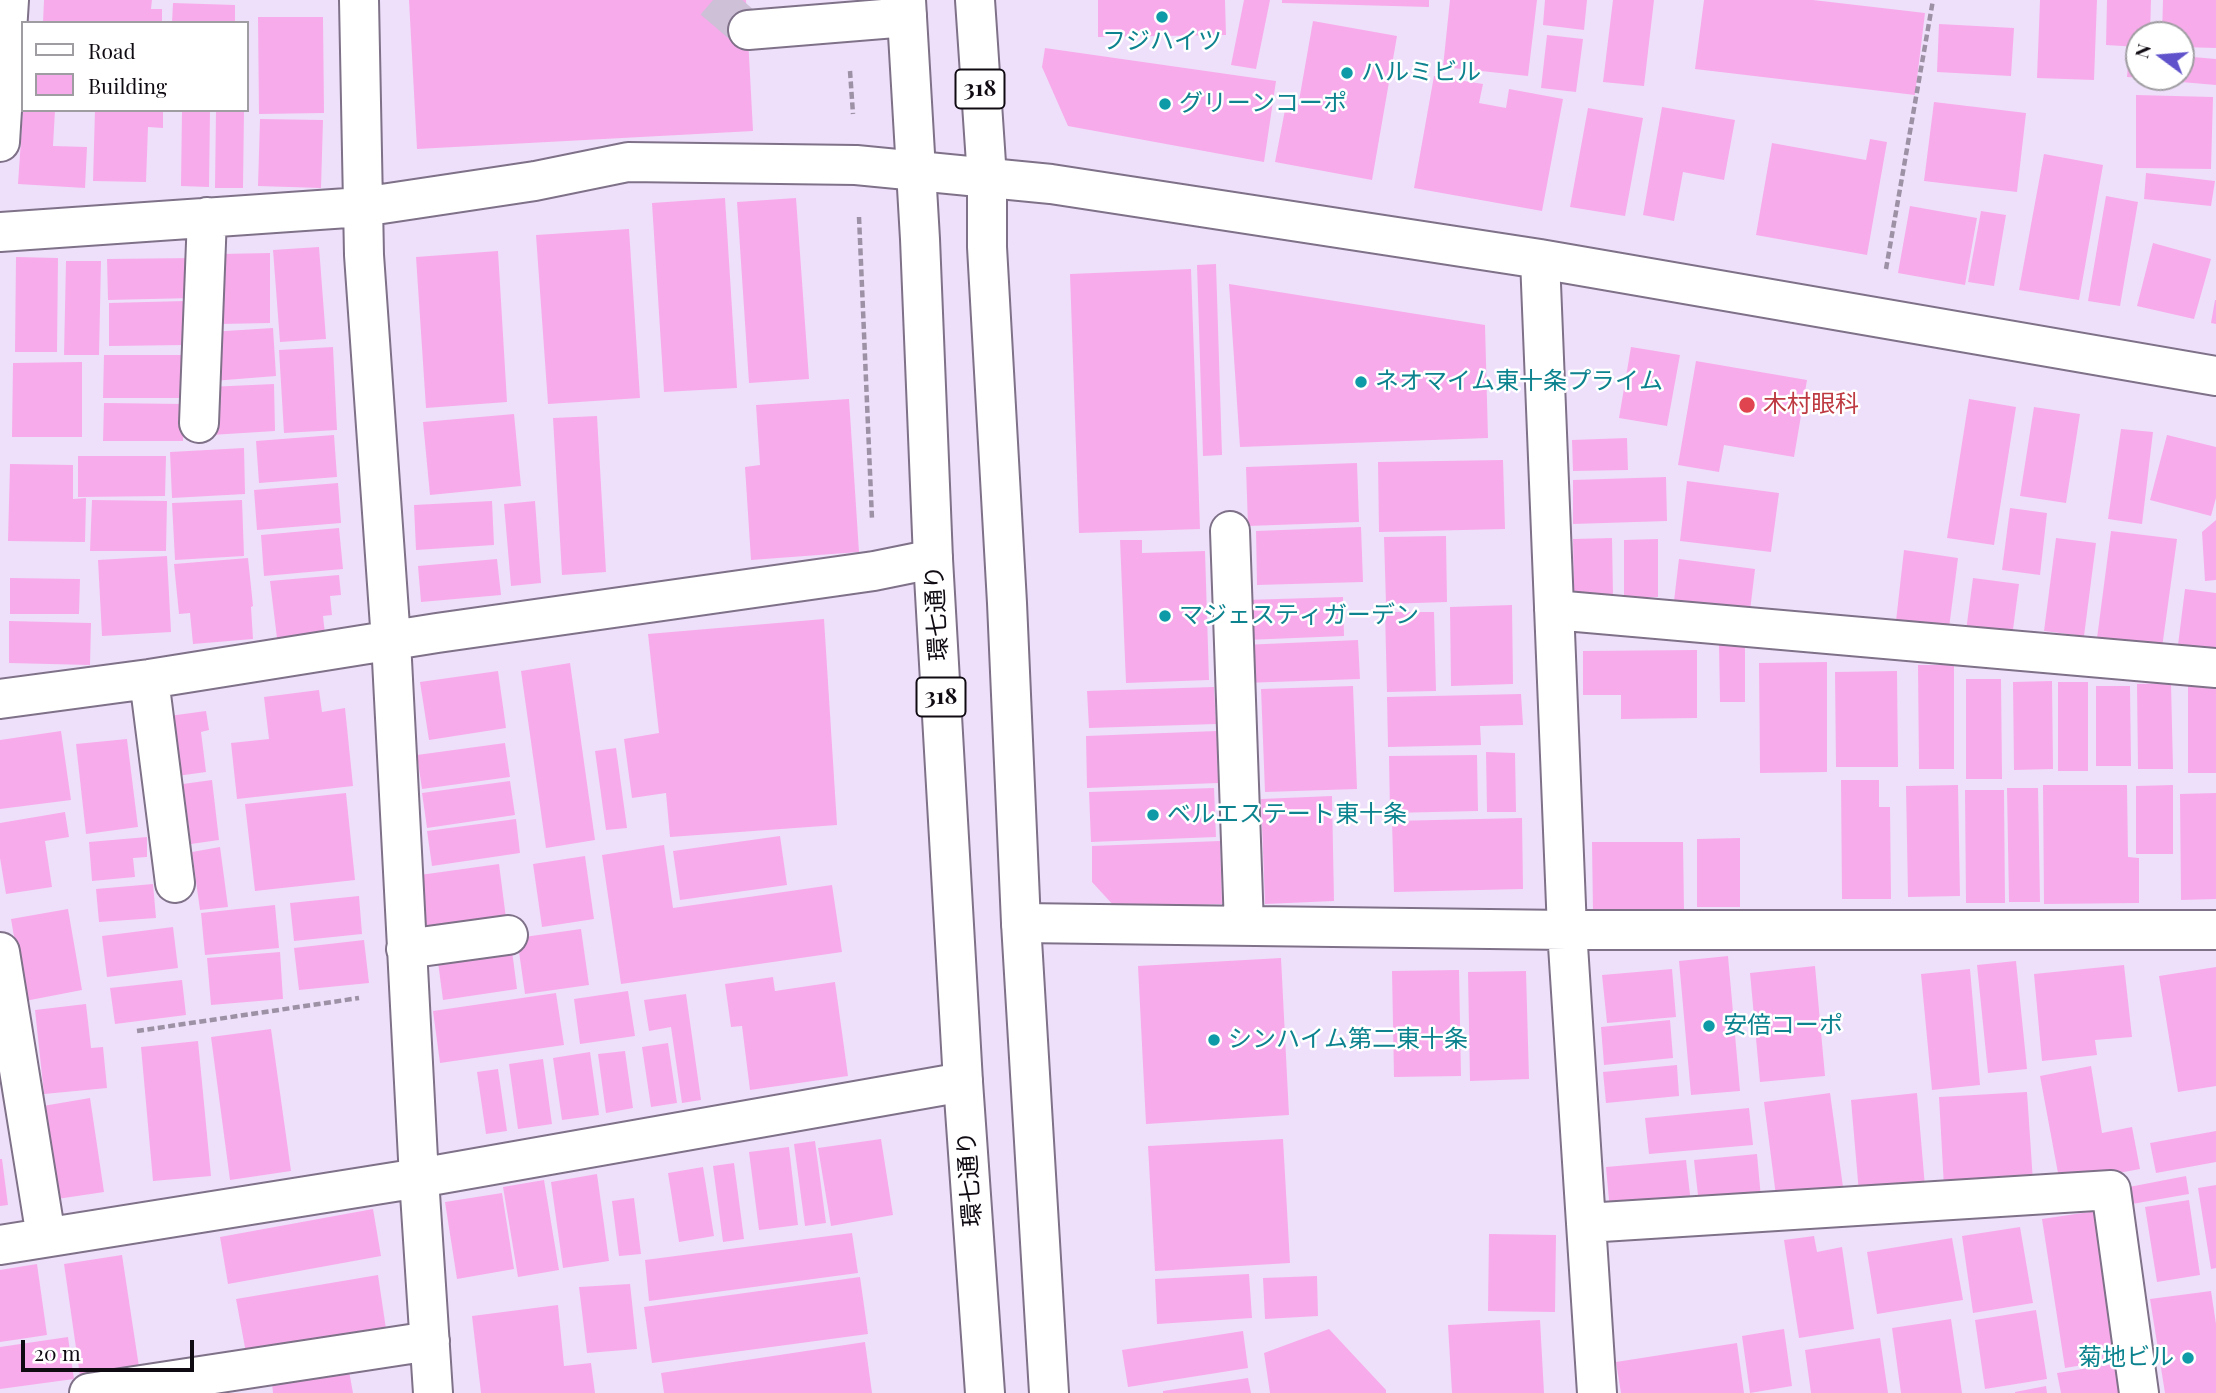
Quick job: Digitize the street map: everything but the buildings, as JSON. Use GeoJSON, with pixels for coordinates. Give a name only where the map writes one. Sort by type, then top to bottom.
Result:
{"type":"FeatureCollection","features":[{"type":"Feature","properties":{"kind":"street"},"geometry":{"type":"LineString","coordinates":[[0,142],[9,0]]}},
{"type":"Feature","properties":{"kind":"street"},"geometry":{"type":"LineString","coordinates":[[359,0],[362,207],[391,641],[433,1393]]}},
{"type":"Feature","properties":{"kind":"street","name":"318"},"geometry":{"type":"LineString","coordinates":[[975,0],[987,178],[987,247],[1021,923],[1049,1393]]}},
{"type":"Feature","properties":{"kind":"street"},"geometry":{"type":"LineString","coordinates":[[748,30],[907,9]]}},
{"type":"Feature","properties":{"kind":"street","name":"環七通り"},"geometry":{"type":"LineString","coordinates":[[907,9],[933,559],[963,1083],[985,1393]]}},
{"type":"Feature","properties":{"kind":"street"},"geometry":{"type":"LineString","coordinates":[[0,232],[362,207],[535,181],[628,162],[856,165],[1051,184],[1539,259],[2216,376]]}},
{"type":"Feature","properties":{"kind":"street"},"geometry":{"type":"LineString","coordinates":[[199,423],[207,217]]}},
{"type":"Feature","properties":{"kind":"street"},"geometry":{"type":"LineString","coordinates":[[1539,259],[1567,930],[1597,1393]]}},
{"type":"Feature","properties":{"kind":"street"},"geometry":{"type":"LineString","coordinates":[[1230,531],[1244,926]]}},
{"type":"Feature","properties":{"kind":"street"},"geometry":{"type":"LineString","coordinates":[[0,699],[874,571],[933,559]]}},
{"type":"Feature","properties":{"kind":"street"},"geometry":{"type":"LineString","coordinates":[[1555,610],[2216,668]]}},
{"type":"Feature","properties":{"kind":"street"},"geometry":{"type":"LineString","coordinates":[[149,679],[175,883]]}},
{"type":"Feature","properties":{"kind":"street"},"geometry":{"type":"LineString","coordinates":[[1021,923],[1567,930],[2216,930]]}},
{"type":"Feature","properties":{"kind":"street"},"geometry":{"type":"LineString","coordinates":[[407,949],[508,935]]}},
{"type":"Feature","properties":{"kind":"street"},"geometry":{"type":"LineString","coordinates":[[0,951],[46,1237]]}},
{"type":"Feature","properties":{"kind":"street"},"geometry":{"type":"LineString","coordinates":[[0,1245],[419,1178],[963,1083]]}},
{"type":"Feature","properties":{"kind":"street"},"geometry":{"type":"LineString","coordinates":[[1586,1223],[2111,1190],[2139,1393]]}},
{"type":"Feature","properties":{"kind":"street"},"geometry":{"type":"LineString","coordinates":[[89,1393],[430,1341]]}},
{"type":"Feature","properties":{"kind":"path"},"geometry":{"type":"LineString","coordinates":[[1885,276],[1933,0]]}},
{"type":"Feature","properties":{"kind":"path"},"geometry":{"type":"LineString","coordinates":[[858,206],[872,520]]}},
{"type":"Feature","properties":{"kind":"path"},"geometry":{"type":"LineString","coordinates":[[137,1031],[409,990]]}},
{"type":"Feature","properties":{"kind":"tunnel"},"geometry":{"type":"LineString","coordinates":[[713,0],[748,30]]}},
{"type":"Feature","properties":{"kind":"place","name":"フジハイツ"},"geometry":{"type":"Point","coordinates":[1162,17]}},
{"type":"Feature","properties":{"kind":"place","name":"ハルミビル"},"geometry":{"type":"Point","coordinates":[1347,73]}},
{"type":"Feature","properties":{"kind":"place","name":"グリーンコーポ"},"geometry":{"type":"Point","coordinates":[1165,104]}},
{"type":"Feature","properties":{"kind":"place","name":"ネオマイム東十条プライム"},"geometry":{"type":"Point","coordinates":[1361,382]}},
{"type":"Feature","properties":{"kind":"place","name":"木村眼科"},"geometry":{"type":"Point","coordinates":[1747,405]}},
{"type":"Feature","properties":{"kind":"place","name":"マジェスティガーデン"},"geometry":{"type":"Point","coordinates":[1165,616]}},
{"type":"Feature","properties":{"kind":"place","name":"ベルエステート東十条"},"geometry":{"type":"Point","coordinates":[1153,815]}},
{"type":"Feature","properties":{"kind":"place","name":"安倍コーポ"},"geometry":{"type":"Point","coordinates":[1709,1026]}},
{"type":"Feature","properties":{"kind":"place","name":"シンハイム第二東十条"},"geometry":{"type":"Point","coordinates":[1214,1040]}},
{"type":"Feature","properties":{"kind":"place","name":"菊地ビル"},"geometry":{"type":"Point","coordinates":[2188,1358]}}]}
